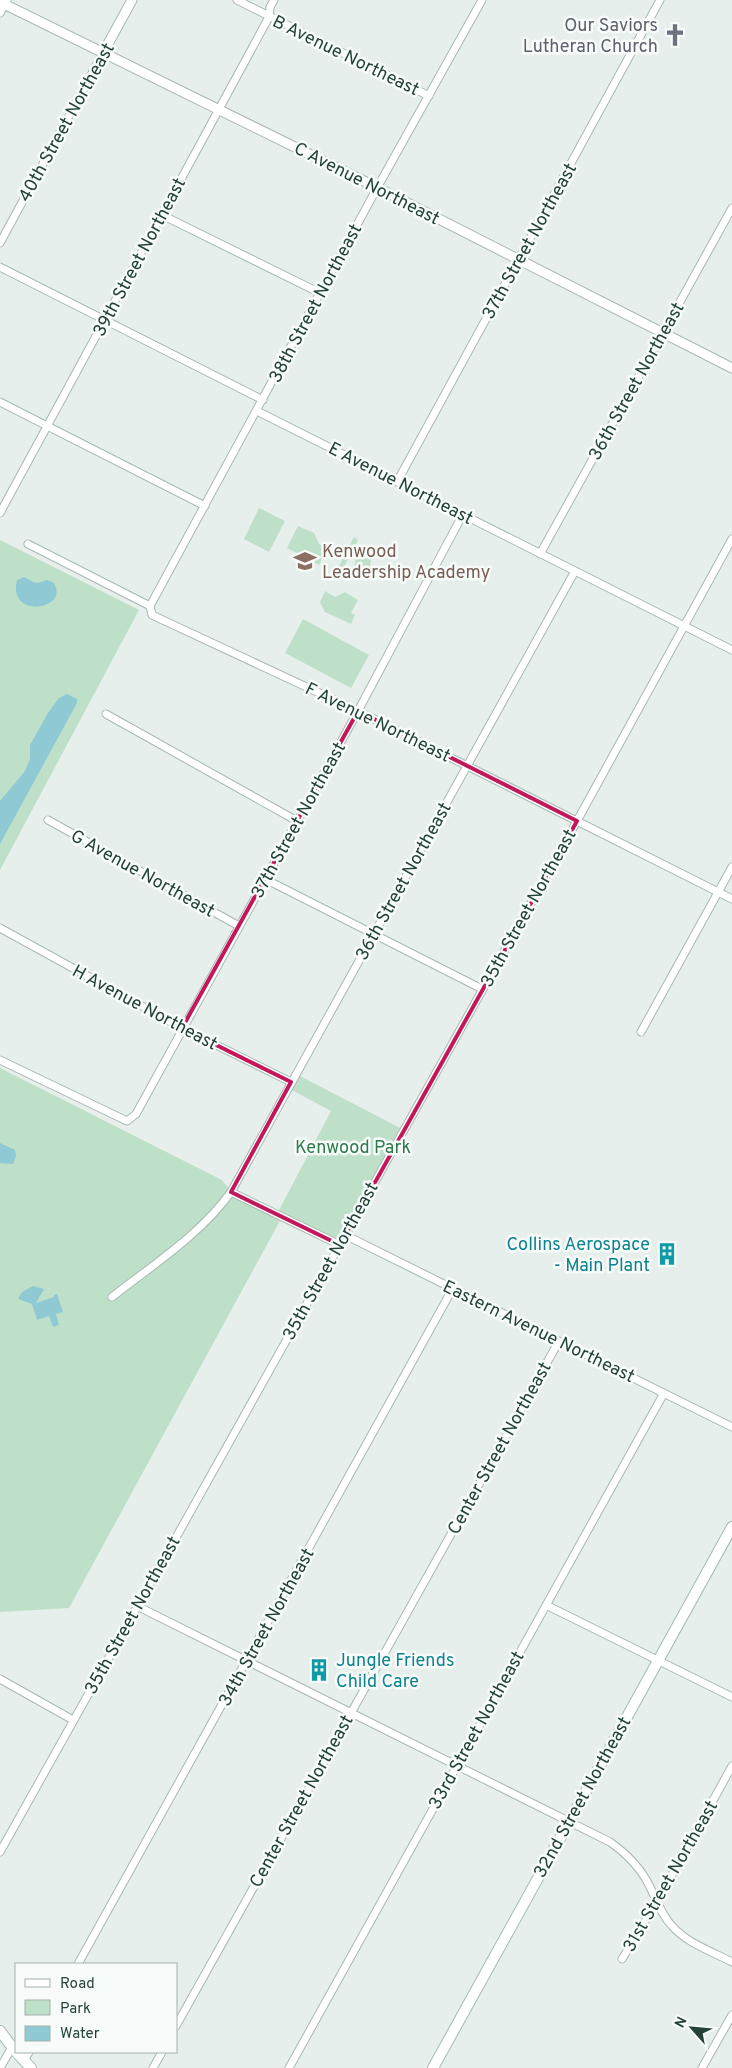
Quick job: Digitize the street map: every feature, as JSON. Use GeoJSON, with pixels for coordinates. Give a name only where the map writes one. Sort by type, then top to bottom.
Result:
{"type":"FeatureCollection","features":[{"type":"Feature","properties":{"kind":"main road","name":"32nd Street Northeast"},"geometry":{"type":"LineString","coordinates":[[433,2068],[732,1527]]}},
{"type":"Feature","properties":{"kind":"main road"},"geometry":{"type":"LineString","coordinates":[[0,2031],[15,2050]]}},
{"type":"Feature","properties":{"kind":"street","name":"40th Street Northeast"},"geometry":{"type":"LineString","coordinates":[[0,243],[132,0]]}},
{"type":"Feature","properties":{"kind":"street","name":"B Avenue Northeast"},"geometry":{"type":"LineString","coordinates":[[237,0],[429,96]]}},
{"type":"Feature","properties":{"kind":"street","name":"39th Street Northeast"},"geometry":{"type":"LineString","coordinates":[[0,513],[269,16],[270,7],[274,0]]}},
{"type":"Feature","properties":{"kind":"street","name":"38th Street Northeast"},"geometry":{"type":"LineString","coordinates":[[150,606],[377,188],[482,0]]}},
{"type":"Feature","properties":{"kind":"street","name":"37th Street Northeast"},"geometry":{"type":"LineString","coordinates":[[397,482],[660,0]]}},
{"type":"Feature","properties":{"kind":"street","name":"C Avenue Northeast"},"geometry":{"type":"LineString","coordinates":[[4,2],[732,368]]}},
{"type":"Feature","properties":{"kind":"street"},"geometry":{"type":"LineString","coordinates":[[0,13],[4,2]]}},
{"type":"Feature","properties":{"kind":"street","name":"36th Street Northeast"},"geometry":{"type":"LineString","coordinates":[[540,554],[732,208]]}},
{"type":"Feature","properties":{"kind":"street"},"geometry":{"type":"LineString","coordinates":[[162,215],[320,293]]}},
{"type":"Feature","properties":{"kind":"street"},"geometry":{"type":"LineString","coordinates":[[0,267],[263,400]]}},
{"type":"Feature","properties":{"kind":"street"},"geometry":{"type":"LineString","coordinates":[[0,402],[206,506]]}},
{"type":"Feature","properties":{"kind":"street","name":"E Avenue Northeast"},"geometry":{"type":"LineString","coordinates":[[257,412],[732,650]]}},
{"type":"Feature","properties":{"kind":"street","name":"37th Street Northeast"},"geometry":{"type":"LineString","coordinates":[[0,1060],[127,1122],[136,1114],[358,711],[463,514]]}},
{"type":"Feature","properties":{"kind":"street","name":"35th Street Northeast"},"geometry":{"type":"LineString","coordinates":[[0,1852],[577,821],[732,539]]}},
{"type":"Feature","properties":{"kind":"street","name":"F Avenue Northeast"},"geometry":{"type":"LineString","coordinates":[[28,544],[150,606],[152,615],[358,711],[732,899]]}},
{"type":"Feature","properties":{"kind":"street","name":"36th Street Northeast"},"geometry":{"type":"LineString","coordinates":[[112,1297],[194,1234],[218,1210],[231,1192],[575,571]]}},
{"type":"Feature","properties":{"kind":"street"},"geometry":{"type":"LineString","coordinates":[[106,714],[297,820]]}},
{"type":"Feature","properties":{"kind":"street","name":"G Avenue Northeast"},"geometry":{"type":"LineString","coordinates":[[48,820],[239,926]]}},
{"type":"Feature","properties":{"kind":"street"},"geometry":{"type":"LineString","coordinates":[[641,1032],[732,867]]}},
{"type":"Feature","properties":{"kind":"street"},"geometry":{"type":"LineString","coordinates":[[265,879],[482,990]]}},
{"type":"Feature","properties":{"kind":"street","name":"H Avenue Northeast"},"geometry":{"type":"LineString","coordinates":[[0,928],[182,1028],[291,1082]]}},
{"type":"Feature","properties":{"kind":"street"},"geometry":{"type":"LineString","coordinates":[[231,1192],[340,1245]]}},
{"type":"Feature","properties":{"kind":"street","name":"Eastern Avenue Northeast"},"geometry":{"type":"LineString","coordinates":[[345,1235],[732,1427]]}},
{"type":"Feature","properties":{"kind":"street","name":"34th Street Northeast"},"geometry":{"type":"LineString","coordinates":[[79,1963],[248,1661],[453,1288]]}},
{"type":"Feature","properties":{"kind":"street","name":"Center Street Northeast"},"geometry":{"type":"LineString","coordinates":[[178,2022],[559,1341]]}},
{"type":"Feature","properties":{"kind":"street","name":"33rd Street Northeast"},"geometry":{"type":"LineString","coordinates":[[289,2068],[664,1393]]}},
{"type":"Feature","properties":{"kind":"street"},"geometry":{"type":"LineString","coordinates":[[546,1604],[732,1697]]}},
{"type":"Feature","properties":{"kind":"street"},"geometry":{"type":"LineString","coordinates":[[137,1606],[610,1842],[625,1852],[642,1872],[664,1916],[673,1928],[683,1937],[732,1962]]}},
{"type":"Feature","properties":{"kind":"street"},"geometry":{"type":"LineString","coordinates":[[0,1679],[73,1720]]}},
{"type":"Feature","properties":{"kind":"street","name":"31st Street Northeast"},"geometry":{"type":"LineString","coordinates":[[622,1959],[657,1902],[732,1766]]}},
{"type":"Feature","properties":{"kind":"street"},"geometry":{"type":"LineString","coordinates":[[702,2068],[732,2014]]}},
{"type":"Feature","properties":{"kind":"street"},"geometry":{"type":"LineString","coordinates":[[0,2068],[15,2050]]}},
{"type":"Feature","properties":{"kind":"street"},"geometry":{"type":"LineString","coordinates":[[153,2068],[161,2053]]}},
{"type":"Feature","properties":{"kind":"highlighted area"},"geometry":{"type":"Polygon","coordinates":[[[358,711],[577,821],[340,1245],[231,1192],[291,1082],[182,1028],[358,711]]]}},
{"type":"Feature","properties":{"kind":"green space"},"geometry":{"type":"Polygon","coordinates":[[[259,508],[285,521],[269,552],[244,539],[259,508]]]}},
{"type":"Feature","properties":{"kind":"green space"},"geometry":{"type":"Polygon","coordinates":[[[298,526],[314,533],[319,544],[327,548],[319,565],[287,548],[298,526]]]}},
{"type":"Feature","properties":{"kind":"green space"},"geometry":{"type":"Polygon","coordinates":[[[354,537],[358,540],[343,569],[339,566],[354,537]]]}},
{"type":"Feature","properties":{"kind":"green space"},"geometry":{"type":"Polygon","coordinates":[[[0,540],[139,610],[0,870],[0,540]]]}},
{"type":"Feature","properties":{"kind":"green space"},"geometry":{"type":"Polygon","coordinates":[[[356,557],[371,559],[369,573],[354,572],[356,557]]]}},
{"type":"Feature","properties":{"kind":"green space"},"geometry":{"type":"Polygon","coordinates":[[[325,591],[335,597],[345,592],[358,600],[351,613],[355,615],[351,624],[325,612],[320,602],[325,591]]]}},
{"type":"Feature","properties":{"kind":"green space"},"geometry":{"type":"Polygon","coordinates":[[[303,619],[369,655],[351,688],[285,653],[303,619]]]}},
{"type":"Feature","properties":{"kind":"green space","name":"Kenwood Park"},"geometry":{"type":"Polygon","coordinates":[[[0,1068],[222,1180],[231,1192],[277,1214],[331,1111],[288,1088],[296,1074],[404,1130],[340,1245],[282,1217],[69,1608],[0,1612],[0,1068]]]}},
{"type":"Feature","properties":{"kind":"water"},"geometry":{"type":"Polygon","coordinates":[[[24,577],[35,583],[47,580],[54,583],[57,592],[54,600],[38,607],[29,606],[21,601],[16,593],[17,580],[24,577]]]}},
{"type":"Feature","properties":{"kind":"water"},"geometry":{"type":"Polygon","coordinates":[[[67,694],[77,699],[77,703],[0,844],[0,801],[25,771],[30,759],[30,745],[48,713],[59,698],[67,694]]]}},
{"type":"Feature","properties":{"kind":"water"},"geometry":{"type":"Polygon","coordinates":[[[0,1143],[15,1150],[16,1156],[13,1164],[0,1163],[0,1143]]]}},
{"type":"Feature","properties":{"kind":"water"},"geometry":{"type":"Polygon","coordinates":[[[33,1286],[44,1289],[36,1303],[54,1297],[57,1294],[63,1312],[56,1314],[59,1325],[53,1327],[49,1316],[37,1320],[32,1304],[18,1299],[22,1292],[33,1286]]]}},
{"type":"Feature","properties":{"kind":"place","name":"Our Saviors Lutheran Church"},"geometry":{"type":"Point","coordinates":[675,35]}},
{"type":"Feature","properties":{"kind":"place","name":"Kenwood Leadership Academy"},"geometry":{"type":"Point","coordinates":[305,561]}},
{"type":"Feature","properties":{"kind":"place","name":"Collins Aerospace - Main Plant"},"geometry":{"type":"Point","coordinates":[667,1254]}},
{"type":"Feature","properties":{"kind":"place","name":"Jungle Friends Child Care"},"geometry":{"type":"Point","coordinates":[319,1670]}}]}
